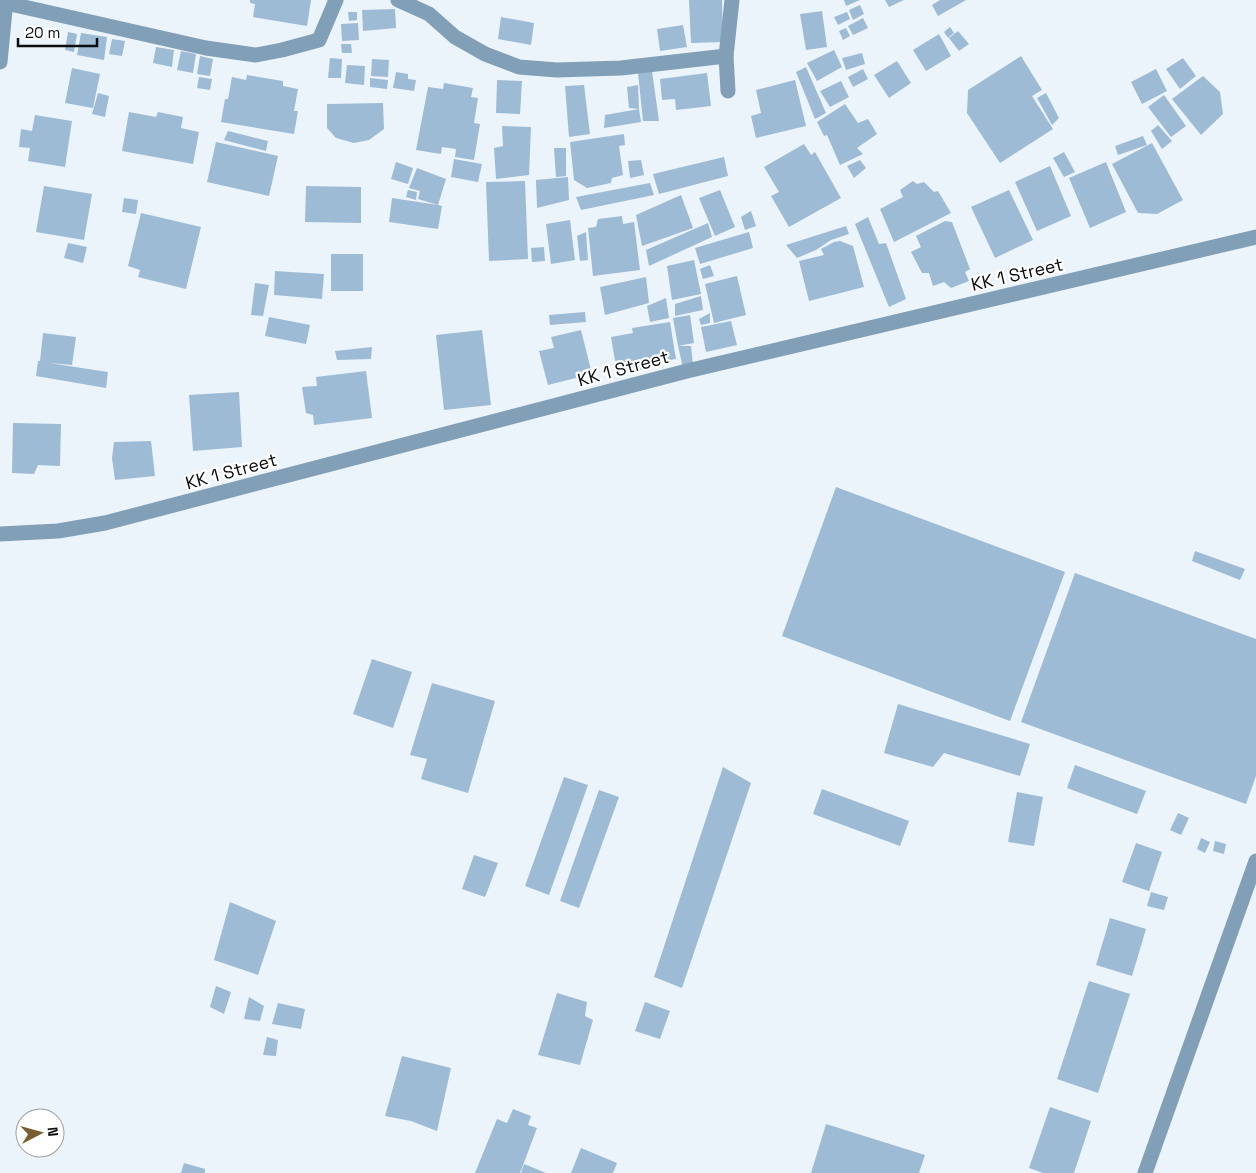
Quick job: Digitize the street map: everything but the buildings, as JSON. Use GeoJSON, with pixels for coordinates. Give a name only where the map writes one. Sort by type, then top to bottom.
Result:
{"type":"FeatureCollection","features":[{"type":"Feature","properties":{"kind":"street"},"geometry":{"type":"LineString","coordinates":[[0,62],[6,2],[206,48],[256,55],[319,40],[336,0]]}},
{"type":"Feature","properties":{"kind":"street"},"geometry":{"type":"LineString","coordinates":[[398,0],[428,14],[455,37],[484,54],[519,67],[557,70],[621,68],[726,56]]}},
{"type":"Feature","properties":{"kind":"street"},"geometry":{"type":"LineString","coordinates":[[728,91],[726,56],[732,0]]}},
{"type":"Feature","properties":{"kind":"street","name":"KK 1 Street"},"geometry":{"type":"LineString","coordinates":[[0,534],[58,531],[105,523],[687,371],[1256,237]]}},
{"type":"Feature","properties":{"kind":"street"},"geometry":{"type":"LineString","coordinates":[[1145,1173],[1256,860]]}}]}
